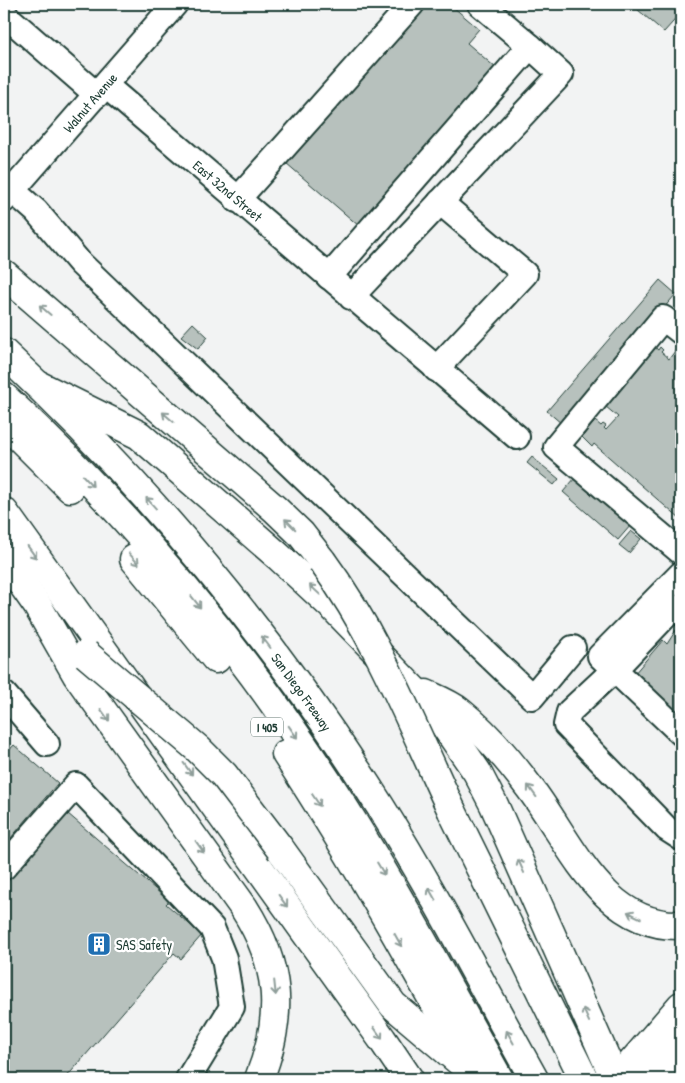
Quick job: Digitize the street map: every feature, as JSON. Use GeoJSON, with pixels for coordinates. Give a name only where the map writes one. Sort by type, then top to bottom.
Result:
{"type":"FeatureCollection","features":[{"type":"Feature","properties":{"kind":"main road"},"geometry":{"type":"LineString","coordinates":[[4,274],[301,534],[345,592],[368,632],[452,811],[584,1079]]}},
{"type":"Feature","properties":{"kind":"main road","name":"San Diego Freeway"},"geometry":{"type":"LineString","coordinates":[[4,353],[40,386],[115,463],[182,537],[240,609],[337,740],[406,848],[534,1079]]}},
{"type":"Feature","properties":{"kind":"main road"},"geometry":{"type":"LineString","coordinates":[[4,381],[70,444],[115,463]]}},
{"type":"Feature","properties":{"kind":"main road"},"geometry":{"type":"LineString","coordinates":[[40,386],[139,435],[278,556],[334,608],[412,686],[437,714],[477,772],[494,805],[616,1079],[651,1042],[681,1006]]}},
{"type":"Feature","properties":{"kind":"main road"},"geometry":{"type":"LineString","coordinates":[[4,397],[48,438],[189,594],[275,707],[329,784],[387,880],[483,1077]]}},
{"type":"Feature","properties":{"kind":"main road","name":"I 405"},"geometry":{"type":"LineString","coordinates":[[4,422],[79,497],[130,555],[201,640],[243,695],[326,814],[483,1077]]}},
{"type":"Feature","properties":{"kind":"main road"},"geometry":{"type":"LineString","coordinates":[[4,512],[382,1039],[408,1079]]}},
{"type":"Feature","properties":{"kind":"main road"},"geometry":{"type":"LineString","coordinates":[[4,558],[37,605],[76,675],[244,908],[264,941],[276,988],[276,1014],[274,1032],[259,1079]]}},
{"type":"Feature","properties":{"kind":"main road"},"geometry":{"type":"LineString","coordinates":[[37,605],[86,654],[198,749],[224,775],[281,850],[393,1006],[483,1077]]}},
{"type":"Feature","properties":{"kind":"main road"},"geometry":{"type":"LineString","coordinates":[[412,686],[458,711],[500,751],[530,788],[583,866],[610,899],[640,918],[656,923],[681,925]]}},
{"type":"Feature","properties":{"kind":"main road"},"geometry":{"type":"LineString","coordinates":[[657,1074],[681,1044]]}},
{"type":"Feature","properties":{"kind":"street","name":"Walnut Avenue"},"geometry":{"type":"LineString","coordinates":[[8,195],[175,4]]}},
{"type":"Feature","properties":{"kind":"street"},"geometry":{"type":"LineString","coordinates":[[237,200],[412,4]]}},
{"type":"Feature","properties":{"kind":"street"},"geometry":{"type":"LineString","coordinates":[[352,296],[561,74],[480,4]]}},
{"type":"Feature","properties":{"kind":"street","name":"East 32nd Street"},"geometry":{"type":"LineString","coordinates":[[4,14],[237,200],[517,437]]}},
{"type":"Feature","properties":{"kind":"street"},"geometry":{"type":"LineString","coordinates":[[329,277],[530,46]]}},
{"type":"Feature","properties":{"kind":"street"},"geometry":{"type":"LineString","coordinates":[[8,195],[36,211],[80,263],[532,697],[573,648]]}},
{"type":"Feature","properties":{"kind":"street"},"geometry":{"type":"LineString","coordinates":[[436,369],[525,274],[440,202]]}},
{"type":"Feature","properties":{"kind":"street"},"geometry":{"type":"LineString","coordinates":[[681,332],[663,318],[556,447],[681,552]]}},
{"type":"Feature","properties":{"kind":"street"},"geometry":{"type":"LineString","coordinates":[[681,574],[600,656],[681,733]]}},
{"type":"Feature","properties":{"kind":"street"},"geometry":{"type":"LineString","coordinates":[[681,613],[674,608],[614,670],[569,712],[566,725],[667,829],[681,838]]}},
{"type":"Feature","properties":{"kind":"street"},"geometry":{"type":"LineString","coordinates":[[4,694],[47,744]]}},
{"type":"Feature","properties":{"kind":"street"},"geometry":{"type":"LineString","coordinates":[[4,867],[76,785],[212,928],[224,958],[232,1007],[188,1079]]}},
{"type":"Feature","properties":{"kind":"building"},"geometry":{"type":"Polygon","coordinates":[[[425,4],[455,4],[452,6],[479,29],[467,43],[496,68],[359,226],[286,163],[425,4]]]}},
{"type":"Feature","properties":{"kind":"building"},"geometry":{"type":"Polygon","coordinates":[[[631,4],[681,4],[681,13],[664,32],[631,4]]]}},
{"type":"Feature","properties":{"kind":"building"},"geometry":{"type":"Polygon","coordinates":[[[660,280],[676,294],[562,424],[547,411],[660,280]]]}},
{"type":"Feature","properties":{"kind":"building"},"geometry":{"type":"Polygon","coordinates":[[[193,323],[208,337],[198,349],[181,336],[193,323]]]}},
{"type":"Feature","properties":{"kind":"building"},"geometry":{"type":"Polygon","coordinates":[[[650,343],[658,350],[660,347],[663,350],[661,352],[669,359],[678,347],[681,350],[681,520],[594,444],[592,447],[582,437],[595,421],[601,426],[603,424],[606,426],[604,428],[606,430],[618,417],[599,401],[650,343]]]}},
{"type":"Feature","properties":{"kind":"building"},"geometry":{"type":"Polygon","coordinates":[[[532,457],[559,479],[554,485],[527,463],[532,457]]]}},
{"type":"Feature","properties":{"kind":"building"},"geometry":{"type":"Polygon","coordinates":[[[575,478],[631,525],[618,540],[563,492],[575,478]]]}},
{"type":"Feature","properties":{"kind":"building"},"geometry":{"type":"Polygon","coordinates":[[[631,531],[641,539],[629,553],[619,545],[631,531]]]}},
{"type":"Feature","properties":{"kind":"building"},"geometry":{"type":"Polygon","coordinates":[[[676,630],[681,635],[681,715],[634,674],[663,640],[667,644],[676,630]]]}},
{"type":"Feature","properties":{"kind":"building"},"geometry":{"type":"Polygon","coordinates":[[[14,745],[58,783],[4,846],[4,756],[14,745]]]}},
{"type":"Feature","properties":{"kind":"building","name":"SAS Safety"},"geometry":{"type":"Polygon","coordinates":[[[67,813],[169,901],[166,904],[202,935],[181,959],[174,953],[65,1079],[4,1079],[4,886],[67,813]]]}},
{"type":"Feature","properties":{"kind":"place","name":"SAS Safety"},"geometry":{"type":"Point","coordinates":[99,944]}}]}
